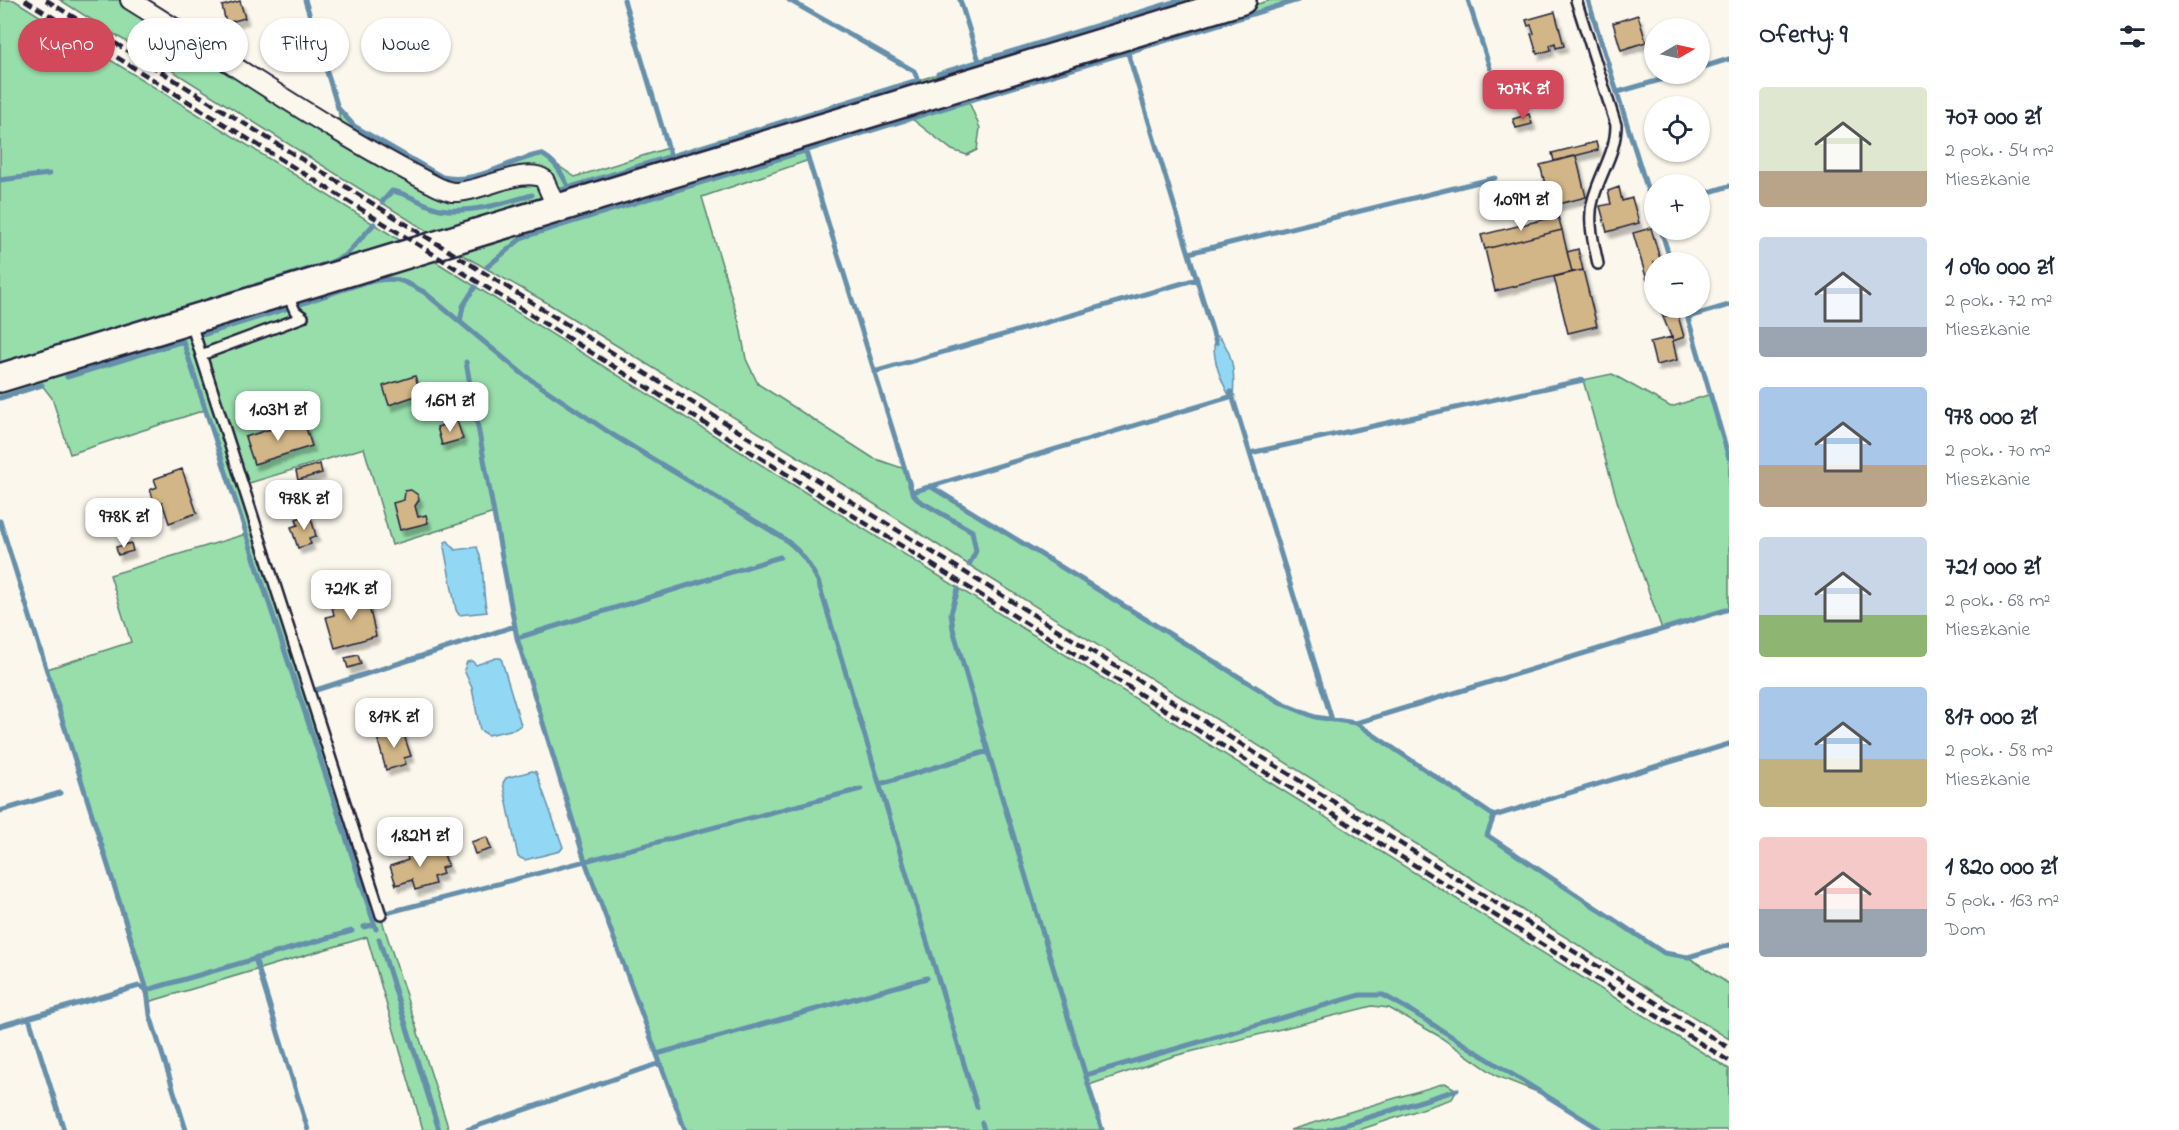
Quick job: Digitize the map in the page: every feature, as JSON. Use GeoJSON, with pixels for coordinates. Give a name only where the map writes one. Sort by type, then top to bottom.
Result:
{"type":"FeatureCollection","features":[{"type":"Feature","properties":{"kind":"street"},"geometry":{"type":"LineString","coordinates":[[129,0],[179,28],[249,78],[438,187],[452,192],[468,190],[533,174],[544,179],[557,209]]}},
{"type":"Feature","properties":{"kind":"street"},"geometry":{"type":"LineString","coordinates":[[0,378],[436,243],[557,209],[1242,0]]}},
{"type":"Feature","properties":{"kind":"lane"},"geometry":{"type":"LineString","coordinates":[[1576,0],[1616,125],[1613,150],[1592,200],[1592,235],[1598,264]]}},
{"type":"Feature","properties":{"kind":"lane"},"geometry":{"type":"LineString","coordinates":[[201,355],[303,317],[295,311],[286,291]]}},
{"type":"Feature","properties":{"kind":"lane"},"geometry":{"type":"LineString","coordinates":[[189,320],[381,915]]}},
{"type":"Feature","properties":{"kind":"green space"},"geometry":{"type":"Polygon","coordinates":[[[0,0],[14,0],[43,18],[18,18],[18,72],[115,72],[115,63],[406,244],[0,370],[0,0]]]}},
{"type":"Feature","properties":{"kind":"green space"},"geometry":{"type":"Polygon","coordinates":[[[60,0],[130,0],[159,18],[127,18],[127,42],[115,35],[115,18],[89,18],[60,0]]]}},
{"type":"Feature","properties":{"kind":"green space"},"geometry":{"type":"Polygon","coordinates":[[[1180,0],[1210,0],[433,235],[174,72],[247,72],[341,130],[338,108],[354,126],[442,177],[468,178],[541,154],[575,177],[668,148],[671,156],[1180,0]]]}},
{"type":"Feature","properties":{"kind":"green space"},"geometry":{"type":"Polygon","coordinates":[[[1271,0],[1298,0],[969,102],[980,128],[977,150],[967,155],[952,150],[912,119],[806,152],[809,160],[702,197],[740,326],[746,359],[758,384],[873,458],[905,469],[912,492],[930,487],[1283,704],[1315,717],[1356,723],[1494,816],[1487,835],[1664,953],[1688,957],[1729,984],[1729,1039],[854,491],[544,301],[450,248],[804,144],[1271,0]]]}},
{"type":"Feature","properties":{"kind":"green space"},"geometry":{"type":"Polygon","coordinates":[[[425,255],[1729,1069],[1729,1130],[1601,1130],[1545,1095],[1497,1076],[1437,1035],[1389,1008],[1372,1006],[1174,1056],[1089,1085],[1102,1130],[685,1130],[585,861],[517,638],[494,513],[392,545],[364,448],[243,485],[449,1130],[423,1130],[367,937],[148,1002],[47,669],[131,642],[110,575],[246,534],[205,410],[70,454],[52,398],[42,385],[0,398],[0,387],[425,255]]]}},
{"type":"Feature","properties":{"kind":"green space"},"geometry":{"type":"Polygon","coordinates":[[[1612,374],[1671,407],[1711,394],[1729,458],[1729,609],[1662,629],[1620,511],[1583,380],[1612,374]]]}},
{"type":"Feature","properties":{"kind":"green space"},"geometry":{"type":"Polygon","coordinates":[[[1445,1083],[1457,1090],[1452,1099],[1359,1130],[1290,1130],[1445,1083]]]}},
{"type":"Feature","properties":{"kind":"water"},"geometry":{"type":"Polygon","coordinates":[[[1218,336],[1227,349],[1232,364],[1234,388],[1233,396],[1230,397],[1215,360],[1215,337],[1218,336]]]}},
{"type":"Feature","properties":{"kind":"water"},"geometry":{"type":"Polygon","coordinates":[[[448,541],[455,550],[477,547],[482,563],[487,612],[459,615],[456,610],[444,547],[445,542],[448,541]]]}},
{"type":"Feature","properties":{"kind":"water"},"geometry":{"type":"Polygon","coordinates":[[[501,658],[521,725],[515,729],[488,735],[480,730],[472,688],[464,670],[467,662],[472,661],[476,665],[501,658]]]}},
{"type":"Feature","properties":{"kind":"water"},"geometry":{"type":"Polygon","coordinates":[[[536,772],[563,847],[560,851],[525,860],[518,857],[503,783],[506,778],[536,772]]]}},
{"type":"Feature","properties":{"kind":"building"},"geometry":{"type":"Polygon","coordinates":[[[240,1],[245,18],[225,18],[222,6],[240,1]]]}},
{"type":"Feature","properties":{"kind":"building"},"geometry":{"type":"Polygon","coordinates":[[[1555,12],[1564,46],[1556,48],[1555,43],[1550,45],[1551,50],[1537,54],[1531,34],[1534,33],[1526,20],[1555,12]]]}},
{"type":"Feature","properties":{"kind":"building"},"geometry":{"type":"Polygon","coordinates":[[[1638,15],[1644,43],[1621,50],[1613,23],[1638,15]]]}},
{"type":"Feature","properties":{"kind":"building"},"geometry":{"type":"Polygon","coordinates":[[[1529,114],[1532,124],[1516,128],[1513,119],[1529,114]]]}},
{"type":"Feature","properties":{"kind":"building"},"geometry":{"type":"Polygon","coordinates":[[[1596,142],[1598,150],[1554,161],[1552,153],[1596,142]]]}},
{"type":"Feature","properties":{"kind":"building"},"geometry":{"type":"Polygon","coordinates":[[[1576,156],[1586,197],[1551,206],[1540,165],[1576,156]]]}},
{"type":"Feature","properties":{"kind":"building"},"geometry":{"type":"Polygon","coordinates":[[[1619,187],[1622,201],[1632,198],[1639,223],[1607,232],[1600,206],[1611,204],[1608,191],[1619,187]]]}},
{"type":"Feature","properties":{"kind":"building"},"geometry":{"type":"Polygon","coordinates":[[[1558,216],[1562,230],[1485,249],[1481,235],[1558,216]]]}},
{"type":"Feature","properties":{"kind":"building"},"geometry":{"type":"Polygon","coordinates":[[[1562,230],[1572,272],[1495,291],[1485,249],[1562,230]]]}},
{"type":"Feature","properties":{"kind":"building"},"geometry":{"type":"Polygon","coordinates":[[[1644,230],[1644,240],[1655,240],[1658,252],[1644,252],[1644,270],[1633,233],[1644,230]]]}},
{"type":"Feature","properties":{"kind":"building"},"geometry":{"type":"Polygon","coordinates":[[[1578,249],[1583,270],[1572,272],[1567,252],[1578,249]]]}},
{"type":"Feature","properties":{"kind":"building"},"geometry":{"type":"Polygon","coordinates":[[[1583,270],[1597,326],[1568,333],[1554,277],[1583,270]]]}},
{"type":"Feature","properties":{"kind":"building"},"geometry":{"type":"Polygon","coordinates":[[[1663,318],[1679,318],[1684,337],[1673,341],[1663,318]]]}},
{"type":"Feature","properties":{"kind":"building"},"geometry":{"type":"Polygon","coordinates":[[[1672,337],[1677,360],[1656,365],[1650,342],[1672,337]]]}},
{"type":"Feature","properties":{"kind":"building"},"geometry":{"type":"Polygon","coordinates":[[[415,376],[421,394],[389,405],[383,386],[415,376]]]}},
{"type":"Feature","properties":{"kind":"building"},"geometry":{"type":"Polygon","coordinates":[[[303,419],[312,446],[254,464],[245,437],[303,419]]]}},
{"type":"Feature","properties":{"kind":"building"},"geometry":{"type":"Polygon","coordinates":[[[457,421],[463,439],[442,445],[437,427],[457,421]]]}},
{"type":"Feature","properties":{"kind":"building"},"geometry":{"type":"Polygon","coordinates":[[[320,464],[322,473],[298,480],[296,471],[320,464]]]}},
{"type":"Feature","properties":{"kind":"building"},"geometry":{"type":"Polygon","coordinates":[[[182,469],[197,513],[169,523],[162,502],[155,504],[150,490],[157,487],[154,479],[182,469]]]}},
{"type":"Feature","properties":{"kind":"building"},"geometry":{"type":"Polygon","coordinates":[[[411,490],[418,495],[419,500],[415,506],[418,517],[426,515],[428,523],[400,530],[393,503],[404,500],[405,491],[411,490]]]}},
{"type":"Feature","properties":{"kind":"building"},"geometry":{"type":"Polygon","coordinates":[[[310,514],[316,536],[309,538],[311,544],[298,548],[291,527],[298,525],[296,519],[310,514]]]}},
{"type":"Feature","properties":{"kind":"building"},"geometry":{"type":"Polygon","coordinates":[[[131,543],[133,551],[118,555],[116,547],[131,543]]]}},
{"type":"Feature","properties":{"kind":"building"},"geometry":{"type":"Polygon","coordinates":[[[366,593],[376,636],[335,648],[326,617],[334,615],[331,603],[348,595],[349,598],[366,593]]]}},
{"type":"Feature","properties":{"kind":"building"},"geometry":{"type":"Polygon","coordinates":[[[358,655],[361,664],[348,668],[345,658],[358,655]]]}},
{"type":"Feature","properties":{"kind":"building"},"geometry":{"type":"Polygon","coordinates":[[[402,729],[411,756],[404,758],[406,764],[386,770],[377,737],[402,729]]]}},
{"type":"Feature","properties":{"kind":"building"},"geometry":{"type":"Polygon","coordinates":[[[487,837],[491,849],[475,854],[471,842],[487,837]]]}},
{"type":"Feature","properties":{"kind":"building"},"geometry":{"type":"Polygon","coordinates":[[[425,846],[427,852],[442,848],[448,866],[441,868],[443,874],[433,877],[435,884],[415,890],[412,880],[396,885],[390,866],[408,860],[406,852],[425,846]]]}},
{"type":"Feature","properties":{"kind":"waterway"},"geometry":{"type":"LineString","coordinates":[[305,0],[338,108],[354,126],[442,177],[455,179],[480,175],[541,154],[561,172],[569,188]]}},
{"type":"Feature","properties":{"kind":"waterway"},"geometry":{"type":"LineString","coordinates":[[624,0],[671,157]]}},
{"type":"Feature","properties":{"kind":"waterway"},"geometry":{"type":"LineString","coordinates":[[558,191],[918,80],[914,71],[789,0]]}},
{"type":"Feature","properties":{"kind":"waterway"},"geometry":{"type":"LineString","coordinates":[[960,0],[979,61]]}},
{"type":"Feature","properties":{"kind":"waterway"},"geometry":{"type":"LineString","coordinates":[[938,74],[1180,0]]}},
{"type":"Feature","properties":{"kind":"waterway"},"geometry":{"type":"LineString","coordinates":[[487,267],[523,237],[1298,0]]}},
{"type":"Feature","properties":{"kind":"waterway"},"geometry":{"type":"LineString","coordinates":[[1468,0],[1490,68]]}},
{"type":"Feature","properties":{"kind":"waterway"},"geometry":{"type":"LineString","coordinates":[[1588,0],[1644,178]]}},
{"type":"Feature","properties":{"kind":"waterway"},"geometry":{"type":"LineString","coordinates":[[1128,53],[1216,343]]}},
{"type":"Feature","properties":{"kind":"waterway"},"geometry":{"type":"LineString","coordinates":[[1710,65],[1729,59]]}},
{"type":"Feature","properties":{"kind":"waterway"},"geometry":{"type":"LineString","coordinates":[[1618,92],[1646,84]]}},
{"type":"Feature","properties":{"kind":"waterway"},"geometry":{"type":"LineString","coordinates":[[806,152],[912,492],[918,500],[972,531],[976,551],[969,565]]}},
{"type":"Feature","properties":{"kind":"waterway"},"geometry":{"type":"LineString","coordinates":[[0,180],[49,174]]}},
{"type":"Feature","properties":{"kind":"waterway"},"geometry":{"type":"LineString","coordinates":[[1189,253],[1495,178]]}},
{"type":"Feature","properties":{"kind":"waterway"},"geometry":{"type":"LineString","coordinates":[[1710,192],[1729,186]]}},
{"type":"Feature","properties":{"kind":"waterway"},"geometry":{"type":"LineString","coordinates":[[382,202],[392,191],[440,209],[463,210],[487,207],[532,195]]}},
{"type":"Feature","properties":{"kind":"waterway"},"geometry":{"type":"LineString","coordinates":[[0,364],[329,263],[346,255],[374,224]]}},
{"type":"Feature","properties":{"kind":"waterway"},"geometry":{"type":"LineString","coordinates":[[1664,240],[1668,252]]}},
{"type":"Feature","properties":{"kind":"waterway"},"geometry":{"type":"LineString","coordinates":[[298,305],[375,281],[388,279],[405,282],[424,292],[524,375],[613,435],[780,536],[802,556],[818,581],[977,1107]]}},
{"type":"Feature","properties":{"kind":"waterway"},"geometry":{"type":"LineString","coordinates":[[874,372],[1197,279]]}},
{"type":"Feature","properties":{"kind":"waterway"},"geometry":{"type":"LineString","coordinates":[[460,322],[463,306],[475,287]]}},
{"type":"Feature","properties":{"kind":"waterway"},"geometry":{"type":"LineString","coordinates":[[1710,311],[1729,305]]}},
{"type":"Feature","properties":{"kind":"waterway"},"geometry":{"type":"LineString","coordinates":[[202,335],[285,309]]}},
{"type":"Feature","properties":{"kind":"waterway"},"geometry":{"type":"LineString","coordinates":[[1688,318],[1729,458]]}},
{"type":"Feature","properties":{"kind":"waterway"},"geometry":{"type":"LineString","coordinates":[[67,377],[183,341],[376,929]]}},
{"type":"Feature","properties":{"kind":"waterway"},"geometry":{"type":"LineString","coordinates":[[466,362],[517,638],[585,861],[685,1130]]}},
{"type":"Feature","properties":{"kind":"waterway"},"geometry":{"type":"LineString","coordinates":[[1250,453],[1583,380]]}},
{"type":"Feature","properties":{"kind":"waterway"},"geometry":{"type":"LineString","coordinates":[[0,398],[42,385]]}},
{"type":"Feature","properties":{"kind":"waterway"},"geometry":{"type":"LineString","coordinates":[[1231,392],[1332,720]]}},
{"type":"Feature","properties":{"kind":"waterway"},"geometry":{"type":"LineString","coordinates":[[912,492],[1233,396]]}},
{"type":"Feature","properties":{"kind":"waterway"},"geometry":{"type":"LineString","coordinates":[[930,486],[1283,704],[1315,717],[1356,723],[1494,816],[1487,835],[1664,953],[1688,957],[1729,945]]}},
{"type":"Feature","properties":{"kind":"waterway"},"geometry":{"type":"LineString","coordinates":[[0,521],[147,990],[150,1015],[186,1130]]}},
{"type":"Feature","properties":{"kind":"waterway"},"geometry":{"type":"LineString","coordinates":[[517,638],[780,557]]}},
{"type":"Feature","properties":{"kind":"waterway"},"geometry":{"type":"LineString","coordinates":[[958,589],[951,613],[953,629],[988,751]]}},
{"type":"Feature","properties":{"kind":"waterway"},"geometry":{"type":"LineString","coordinates":[[1356,723],[1729,609]]}},
{"type":"Feature","properties":{"kind":"waterway"},"geometry":{"type":"LineString","coordinates":[[316,690],[515,626]]}},
{"type":"Feature","properties":{"kind":"waterway"},"geometry":{"type":"LineString","coordinates":[[1494,816],[1729,744]]}},
{"type":"Feature","properties":{"kind":"waterway"},"geometry":{"type":"LineString","coordinates":[[880,784],[988,751],[1102,1130]]}},
{"type":"Feature","properties":{"kind":"waterway"},"geometry":{"type":"LineString","coordinates":[[386,913],[861,789]]}},
{"type":"Feature","properties":{"kind":"waterway"},"geometry":{"type":"LineString","coordinates":[[0,811],[60,793]]}},
{"type":"Feature","properties":{"kind":"waterway"},"geometry":{"type":"LineString","coordinates":[[364,927],[374,924]]}},
{"type":"Feature","properties":{"kind":"waterway"},"geometry":{"type":"LineString","coordinates":[[0,1026],[139,986],[147,990],[352,931]]}},
{"type":"Feature","properties":{"kind":"waterway"},"geometry":{"type":"LineString","coordinates":[[379,939],[439,1130]]}},
{"type":"Feature","properties":{"kind":"waterway"},"geometry":{"type":"LineString","coordinates":[[255,958],[308,1130]]}},
{"type":"Feature","properties":{"kind":"waterway"},"geometry":{"type":"LineString","coordinates":[[657,1054],[927,978]]}},
{"type":"Feature","properties":{"kind":"waterway"},"geometry":{"type":"LineString","coordinates":[[1086,1075],[1360,995],[1383,995],[1601,1130]]}},
{"type":"Feature","properties":{"kind":"waterway"},"geometry":{"type":"LineString","coordinates":[[29,1018],[64,1130]]}},
{"type":"Feature","properties":{"kind":"waterway"},"geometry":{"type":"LineString","coordinates":[[466,1130],[660,1063]]}},
{"type":"Feature","properties":{"kind":"waterway"},"geometry":{"type":"LineString","coordinates":[[1328,1130],[1457,1090]]}},
{"type":"Feature","properties":{"kind":"waterway"},"geometry":{"type":"LineString","coordinates":[[982,1123],[984,1130]]}},
{"type":"Feature","properties":{"kind":"railway"},"geometry":{"type":"LineString","coordinates":[[25,0],[1729,1061]]}},
{"type":"Feature","properties":{"kind":"railway"},"geometry":{"type":"LineString","coordinates":[[46,0],[1729,1048]]}}]}
